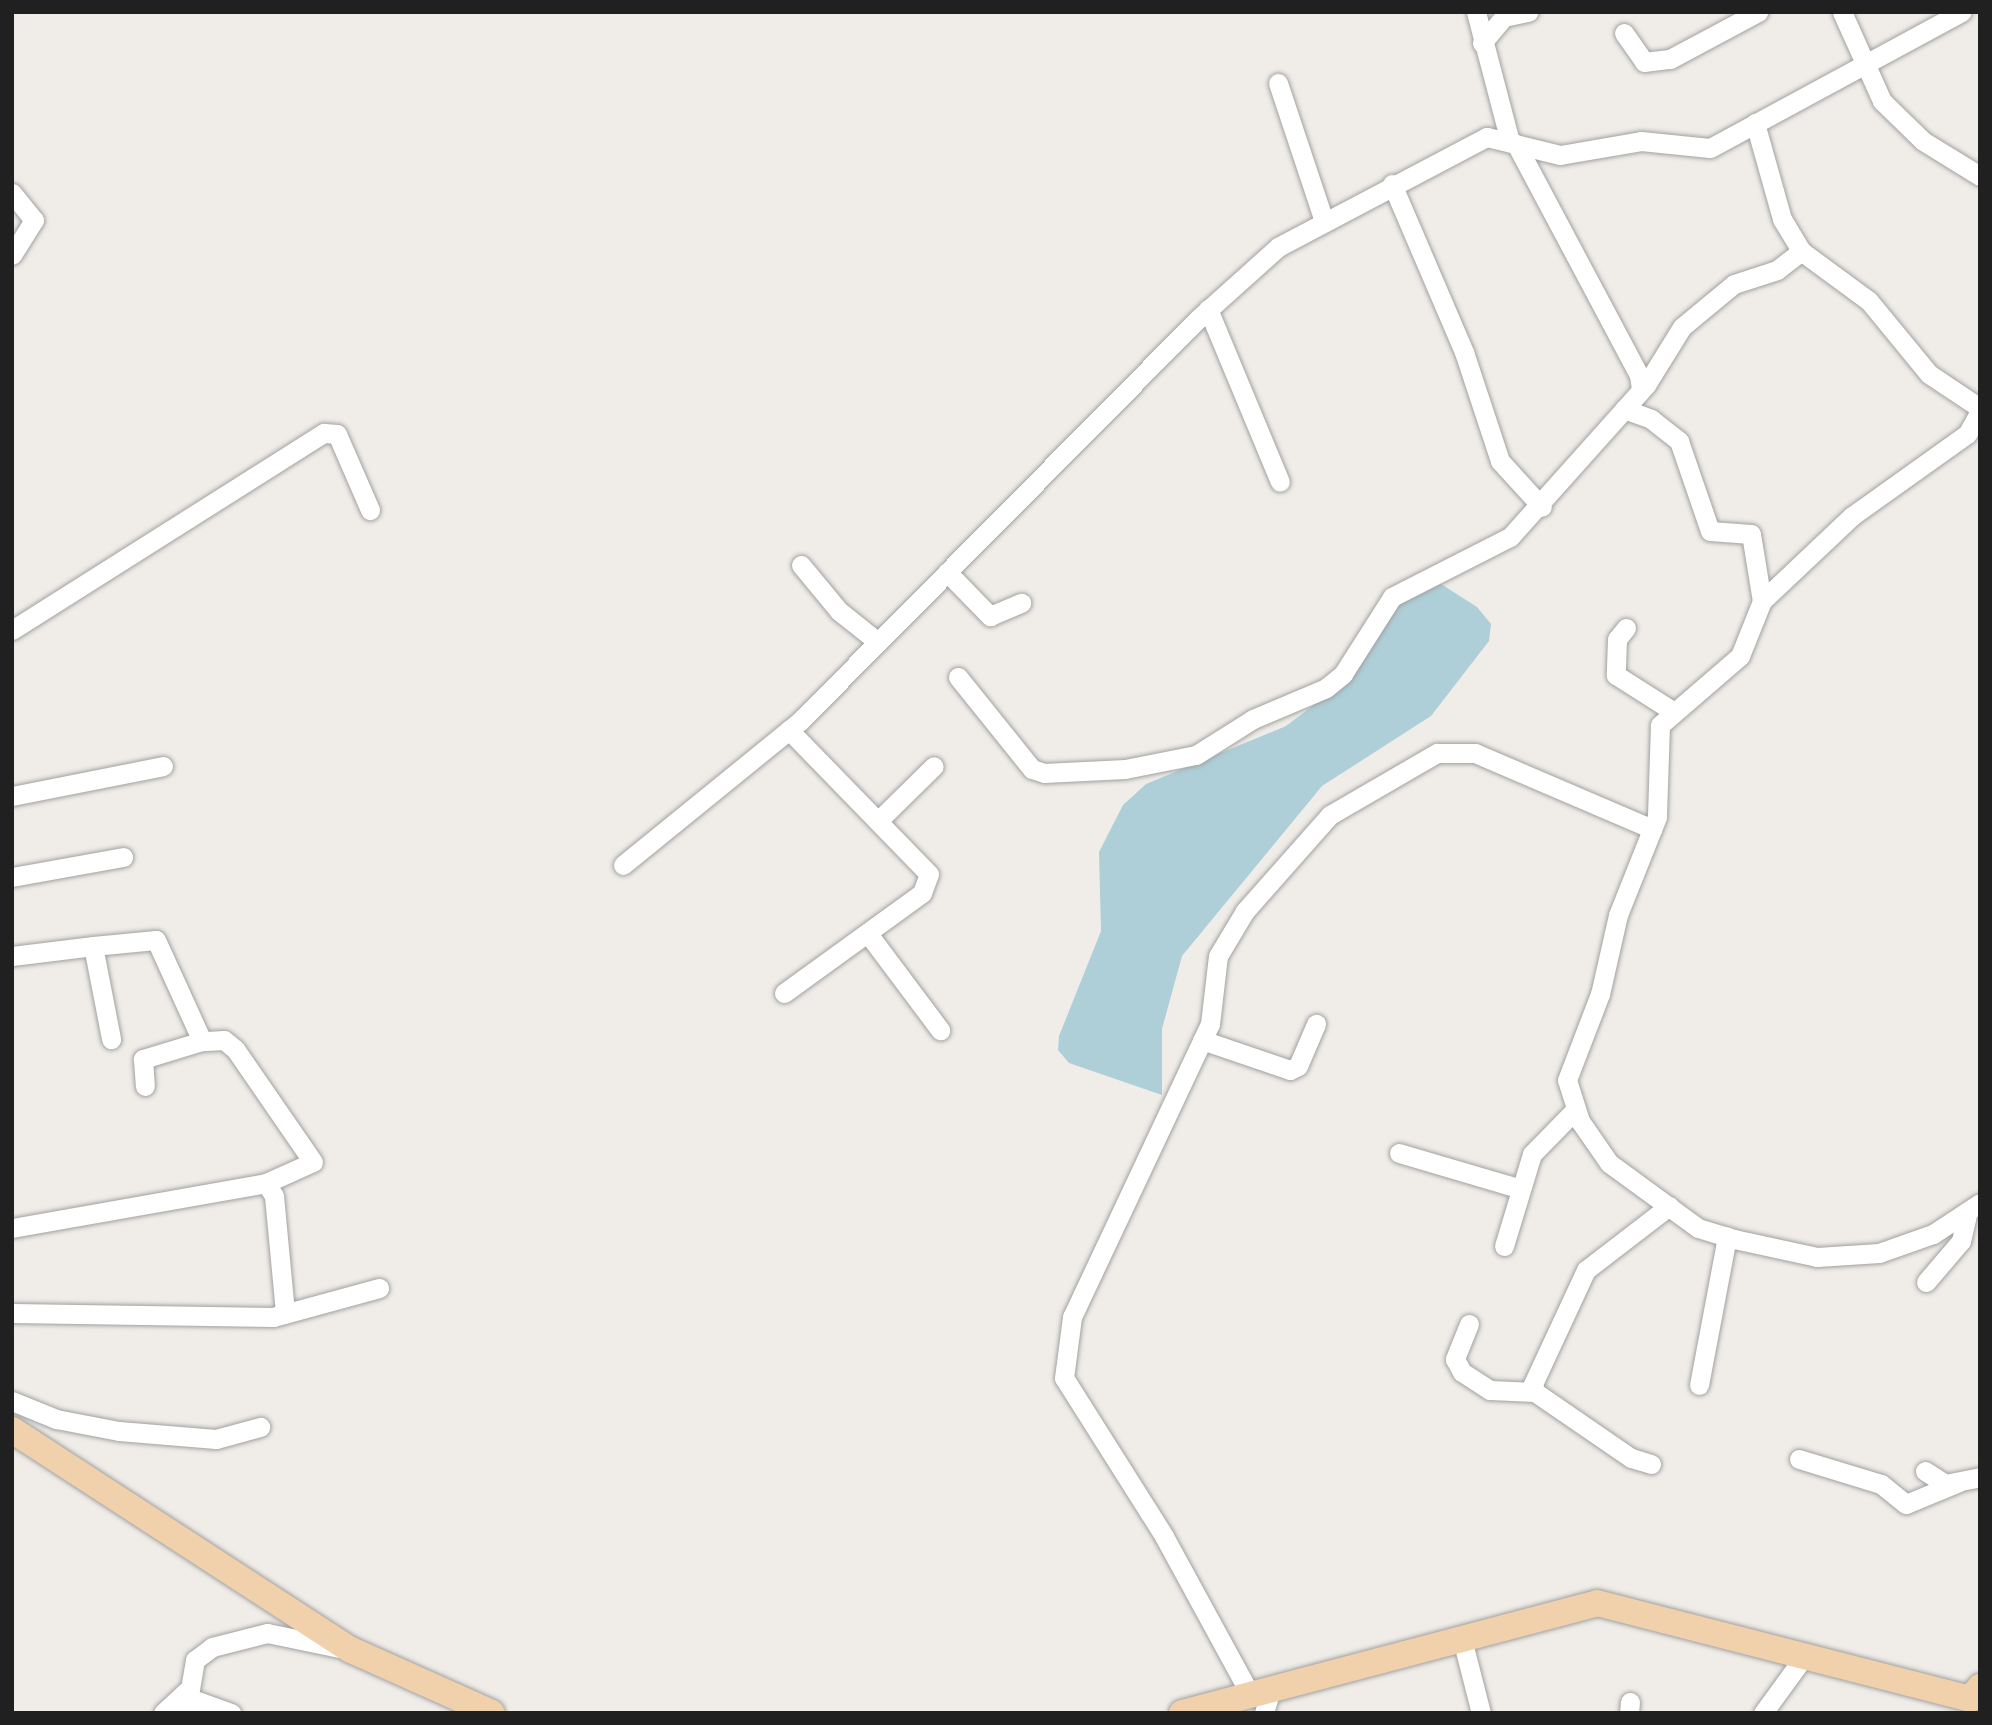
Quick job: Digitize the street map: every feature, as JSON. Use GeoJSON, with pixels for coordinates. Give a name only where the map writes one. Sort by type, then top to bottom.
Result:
{"type":"FeatureCollection","features":[{"type":"Feature","properties":{"kind":"main road"},"geometry":{"type":"LineString","coordinates":[[12,1430],[351,1650],[492,1713]]}},
{"type":"Feature","properties":{"kind":"main road"},"geometry":{"type":"LineString","coordinates":[[1182,1713],[1262,1698],[1462,1639],[1597,1603],[1977,1696]]}},
{"type":"Feature","properties":{"kind":"street"},"geometry":{"type":"LineString","coordinates":[[1476,12],[1482,43],[1513,143],[1639,375],[1641,390]]}},
{"type":"Feature","properties":{"kind":"street"},"geometry":{"type":"LineString","coordinates":[[1482,43],[1489,27],[1504,17],[1528,12]]}},
{"type":"Feature","properties":{"kind":"street"},"geometry":{"type":"LineString","coordinates":[[1624,33],[1644,62],[1670,59],[1758,12]]}},
{"type":"Feature","properties":{"kind":"street"},"geometry":{"type":"LineString","coordinates":[[1842,12],[1860,62],[1910,131],[1980,176]]}},
{"type":"Feature","properties":{"kind":"street"},"geometry":{"type":"LineString","coordinates":[[623,865],[789,730],[1208,309],[1278,247],[1392,184],[1487,136],[1560,155],[1642,142],[1710,148],[1860,62],[1962,12]]}},
{"type":"Feature","properties":{"kind":"street"},"geometry":{"type":"LineString","coordinates":[[1278,83],[1324,221]]}},
{"type":"Feature","properties":{"kind":"street"},"geometry":{"type":"LineString","coordinates":[[1755,123],[1782,219],[1801,251],[1869,301],[1929,374],[1980,410],[1968,434],[1852,516],[1762,601],[1740,656],[1660,725],[1652,829],[1567,1080],[1576,1109],[1609,1163],[1698,1228],[1817,1257],[1879,1253],[1974,1209]]}},
{"type":"Feature","properties":{"kind":"street"},"geometry":{"type":"LineString","coordinates":[[1392,184],[1464,352],[1500,461],[1542,507]]}},
{"type":"Feature","properties":{"kind":"street"},"geometry":{"type":"LineString","coordinates":[[12,193],[34,220],[12,255]]}},
{"type":"Feature","properties":{"kind":"street"},"geometry":{"type":"LineString","coordinates":[[958,677],[1032,769],[1044,773],[1125,769],[1196,755],[1253,719],[1337,681],[1392,597],[1510,537],[1542,507],[1641,390],[1682,327],[1734,284],[1777,270],[1801,251]]}},
{"type":"Feature","properties":{"kind":"street"},"geometry":{"type":"LineString","coordinates":[[1208,309],[1280,482]]}},
{"type":"Feature","properties":{"kind":"street"},"geometry":{"type":"LineString","coordinates":[[1624,410],[1659,423],[1679,441],[1710,531],[1751,534],[1762,601]]}},
{"type":"Feature","properties":{"kind":"street"},"geometry":{"type":"LineString","coordinates":[[12,630],[324,433],[337,434],[370,510]]}},
{"type":"Feature","properties":{"kind":"street"},"geometry":{"type":"LineString","coordinates":[[801,565],[839,611],[878,642]]}},
{"type":"Feature","properties":{"kind":"street"},"geometry":{"type":"LineString","coordinates":[[947,572],[989,616],[1021,603]]}},
{"type":"Feature","properties":{"kind":"street"},"geometry":{"type":"LineString","coordinates":[[1626,628],[1617,639],[1616,675],[1674,712]]}},
{"type":"Feature","properties":{"kind":"street"},"geometry":{"type":"LineString","coordinates":[[784,993],[869,936],[922,893],[929,874],[789,730]]}},
{"type":"Feature","properties":{"kind":"street"},"geometry":{"type":"LineString","coordinates":[[1262,1698],[1064,1378],[1072,1317],[1202,1040],[1218,956],[1245,911],[1329,815],[1437,753],[1475,753],[1652,829]]}},
{"type":"Feature","properties":{"kind":"street"},"geometry":{"type":"LineString","coordinates":[[12,796],[163,766]]}},
{"type":"Feature","properties":{"kind":"street"},"geometry":{"type":"LineString","coordinates":[[878,821],[934,766]]}},
{"type":"Feature","properties":{"kind":"street"},"geometry":{"type":"LineString","coordinates":[[12,877],[123,857]]}},
{"type":"Feature","properties":{"kind":"street"},"geometry":{"type":"LineString","coordinates":[[869,936],[940,1030]]}},
{"type":"Feature","properties":{"kind":"street"},"geometry":{"type":"LineString","coordinates":[[12,956],[156,940],[202,1041]]}},
{"type":"Feature","properties":{"kind":"street"},"geometry":{"type":"LineString","coordinates":[[93,946],[111,1039]]}},
{"type":"Feature","properties":{"kind":"street"},"geometry":{"type":"LineString","coordinates":[[1202,1040],[1290,1070],[1298,1066],[1316,1024]]}},
{"type":"Feature","properties":{"kind":"street"},"geometry":{"type":"LineString","coordinates":[[12,1228],[266,1183],[313,1162],[235,1049],[224,1040],[202,1041],[143,1059],[145,1086]]}},
{"type":"Feature","properties":{"kind":"street"},"geometry":{"type":"LineString","coordinates":[[1504,1245],[1532,1154],[1576,1109]]}},
{"type":"Feature","properties":{"kind":"street"},"geometry":{"type":"LineString","coordinates":[[1399,1153],[1521,1189]]}},
{"type":"Feature","properties":{"kind":"street"},"geometry":{"type":"LineString","coordinates":[[266,1183],[274,1196],[285,1312]]}},
{"type":"Feature","properties":{"kind":"street"},"geometry":{"type":"LineString","coordinates":[[1535,1392],[1545,1352],[1586,1270],[1669,1206]]}},
{"type":"Feature","properties":{"kind":"street"},"geometry":{"type":"LineString","coordinates":[[1926,1282],[1961,1241],[1974,1209]]}},
{"type":"Feature","properties":{"kind":"street"},"geometry":{"type":"LineString","coordinates":[[1699,1385],[1727,1237]]}},
{"type":"Feature","properties":{"kind":"street"},"geometry":{"type":"LineString","coordinates":[[12,1313],[285,1312],[379,1288]]}},
{"type":"Feature","properties":{"kind":"street"},"geometry":{"type":"LineString","coordinates":[[1469,1324],[1455,1359],[1462,1372],[1490,1390],[1535,1392],[1631,1458],[1651,1464]]}},
{"type":"Feature","properties":{"kind":"street"},"geometry":{"type":"LineString","coordinates":[[12,1401],[56,1419],[119,1431],[216,1439],[260,1427]]}},
{"type":"Feature","properties":{"kind":"street"},"geometry":{"type":"LineString","coordinates":[[1799,1459],[1881,1484],[1906,1504],[1959,1482]]}},
{"type":"Feature","properties":{"kind":"street"},"geometry":{"type":"LineString","coordinates":[[1925,1471],[1945,1484],[1980,1477]]}},
{"type":"Feature","properties":{"kind":"street"},"geometry":{"type":"LineString","coordinates":[[188,1700],[195,1660],[238,1636],[267,1633],[351,1650]]}},
{"type":"Feature","properties":{"kind":"street"},"geometry":{"type":"LineString","coordinates":[[1462,1639],[1480,1713]]}},
{"type":"Feature","properties":{"kind":"street"},"geometry":{"type":"LineString","coordinates":[[1763,1713],[1806,1654]]}},
{"type":"Feature","properties":{"kind":"street"},"geometry":{"type":"LineString","coordinates":[[163,1713],[188,1700],[231,1713]]}},
{"type":"Feature","properties":{"kind":"water"},"geometry":{"type":"Polygon","coordinates":[[[1441,584],[1477,607],[1491,624],[1489,641],[1431,716],[1322,786],[1182,956],[1162,1029],[1162,1095],[1069,1063],[1058,1050],[1059,1036],[1101,931],[1099,852],[1123,805],[1146,784],[1286,726],[1343,683],[1382,616],[1419,589],[1441,584]]]}}]}
